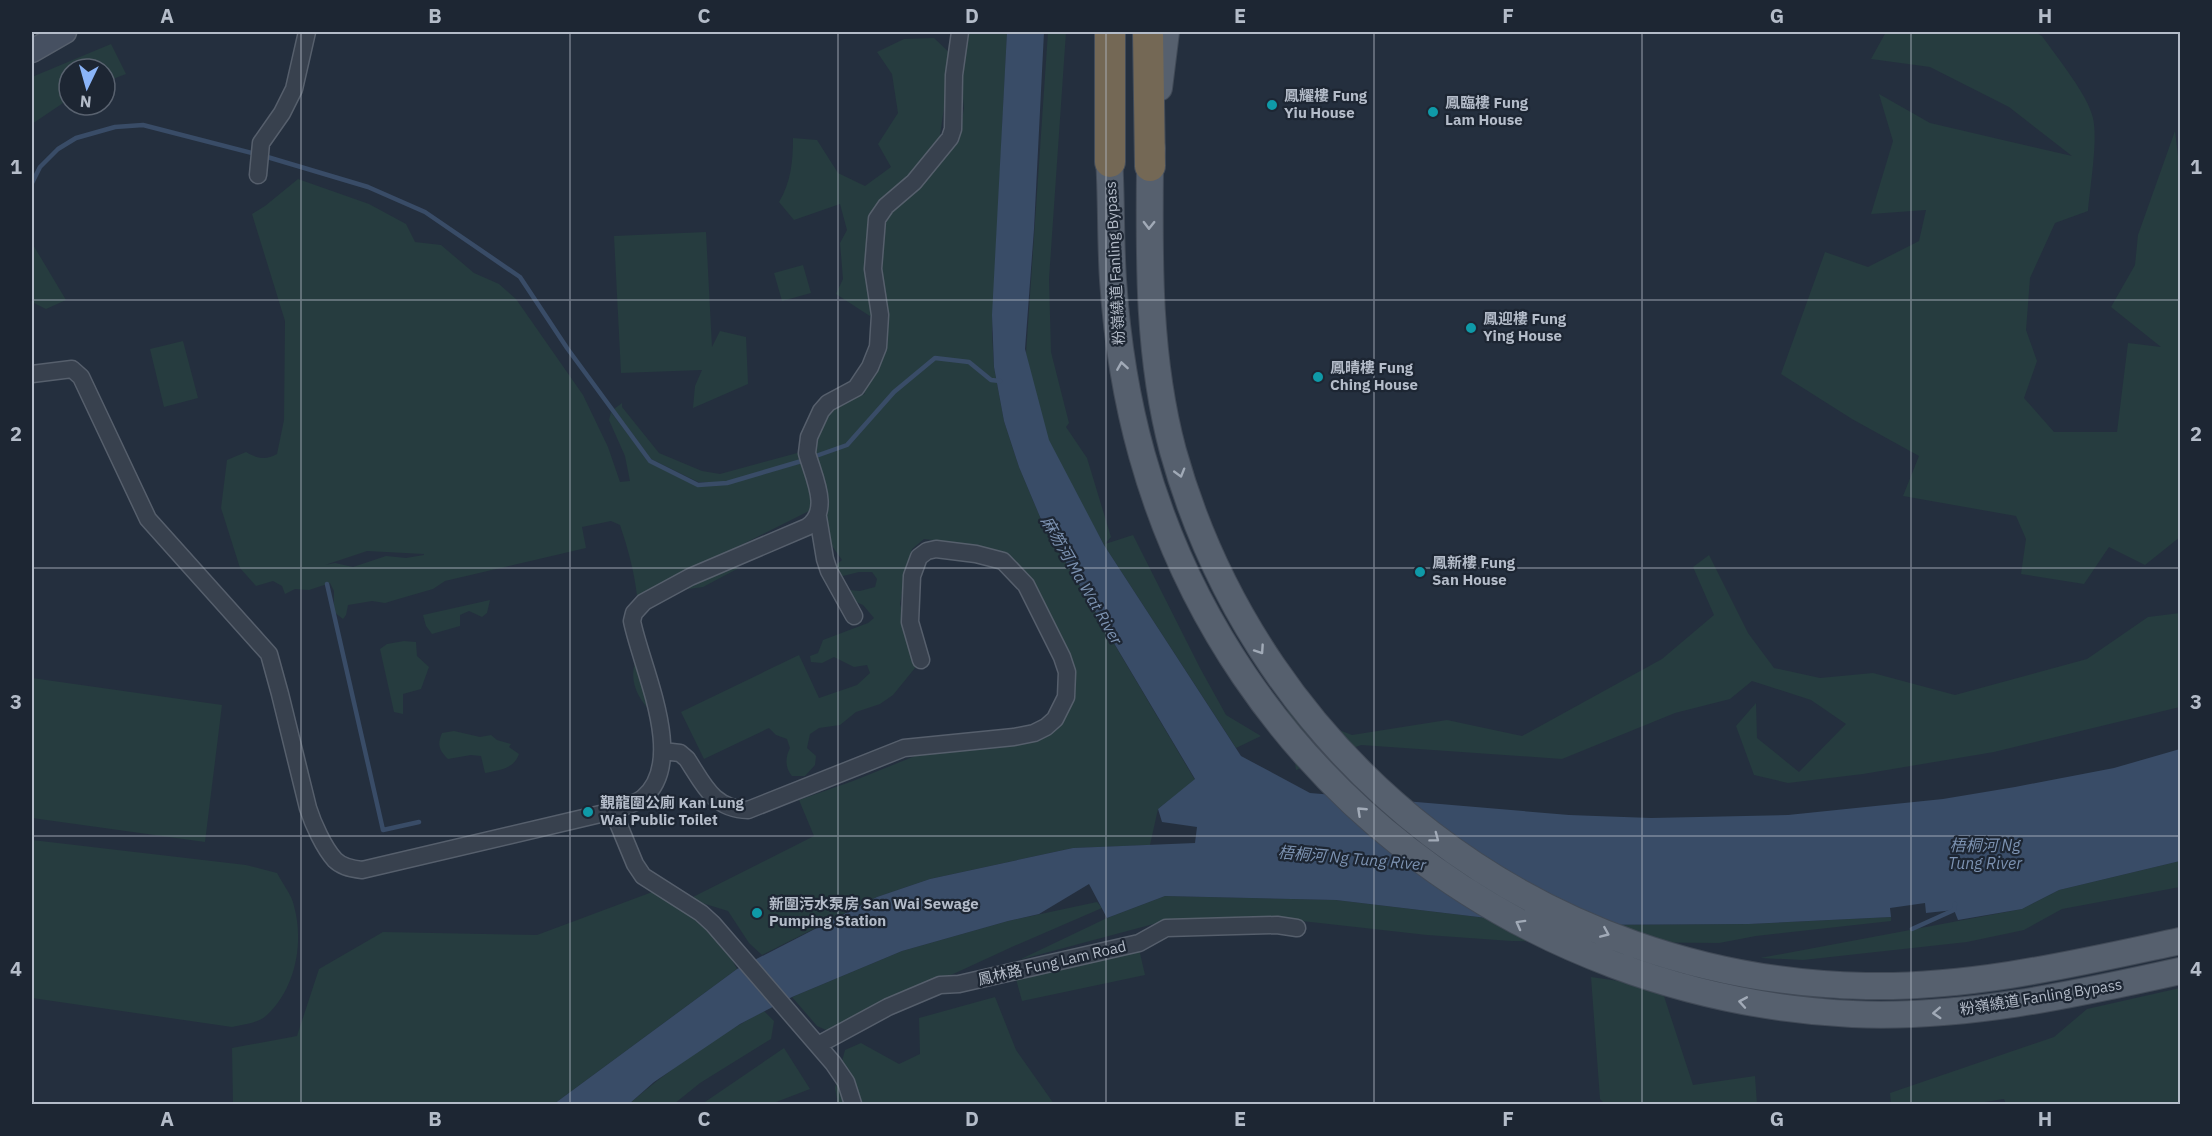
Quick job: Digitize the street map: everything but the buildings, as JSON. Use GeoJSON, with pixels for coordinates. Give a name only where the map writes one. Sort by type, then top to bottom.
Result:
{"type":"FeatureCollection","features":[{"type":"Feature","properties":{"kind":"highway","name":"粉嶺繞道 Fanling Bypass"},"geometry":{"type":"LineString","coordinates":[[1110,32],[1110,162]]}},
{"type":"Feature","properties":{"kind":"highway","name":"粉嶺繞道 Fanling Bypass"},"geometry":{"type":"LineString","coordinates":[[1148,32],[1150,166]]}},
{"type":"Feature","properties":{"kind":"main road"},"geometry":{"type":"LineString","coordinates":[[32,51],[65,32]]}},
{"type":"Feature","properties":{"kind":"main road"},"geometry":{"type":"LineString","coordinates":[[1099,32],[1110,162]]}},
{"type":"Feature","properties":{"kind":"main road"},"geometry":{"type":"LineString","coordinates":[[1150,166],[1166,32]]}},
{"type":"Feature","properties":{"kind":"main road","name":"粉嶺繞道 Fanling Bypass"},"geometry":{"type":"LineString","coordinates":[[1110,162],[1111,240],[1116,320],[1125,383],[1134,423],[1156,497],[1188,577],[1236,662],[1268,708],[1318,767],[1377,825],[1446,879],[1527,928],[1602,962],[1686,989],[1771,1006],[1825,1012],[1900,1014],[1985,1009],[2068,995],[2181,971]]}},
{"type":"Feature","properties":{"kind":"main road","name":"粉嶺繞道 Fanling Bypass"},"geometry":{"type":"LineString","coordinates":[[1150,166],[1149,282],[1157,367],[1165,417],[1184,487],[1215,567],[1256,643],[1304,710],[1365,777],[1428,832],[1497,880],[1539,903],[1615,937],[1686,960],[1734,972],[1782,979],[1864,986],[1942,984],[1987,980],[2181,941]]}},
{"type":"Feature","properties":{"kind":"street"},"geometry":{"type":"LineString","coordinates":[[258,175],[261,143],[272,124],[282,113],[294,89],[307,32]]}},
{"type":"Feature","properties":{"kind":"street"},"geometry":{"type":"LineString","coordinates":[[854,616],[825,560],[819,510],[807,453],[809,436],[821,411],[828,403],[856,388],[870,367],[878,347],[880,315],[873,269],[877,219],[886,206],[914,182],[950,138],[953,129],[954,75],[960,32]]}},
{"type":"Feature","properties":{"kind":"street"},"geometry":{"type":"LineString","coordinates":[[32,374],[72,369],[81,377],[148,519],[269,654],[313,824],[335,860],[351,869],[362,870],[613,811],[644,797],[660,770],[663,751],[651,685],[632,621],[639,605],[690,577],[807,526],[819,510]]}},
{"type":"Feature","properties":{"kind":"street"},"geometry":{"type":"LineString","coordinates":[[663,751],[680,753],[687,759],[716,800],[726,806],[748,810],[904,748],[1034,733],[1055,719],[1066,697],[1067,672],[1062,657],[1026,585],[1003,561],[994,558],[936,549],[927,551],[919,557],[912,576],[910,622],[921,660]]}},
{"type":"Feature","properties":{"kind":"street"},"geometry":{"type":"LineString","coordinates":[[613,811],[634,864],[643,876],[701,913],[713,924],[813,1040],[846,1082],[853,1104]]}},
{"type":"Feature","properties":{"kind":"street","name":"鳳林路 Fung Lam Road"},"geometry":{"type":"LineString","coordinates":[[813,1040],[940,985],[960,984],[1138,943],[1166,928],[1277,925],[1297,928]]}},
{"type":"Feature","properties":{"kind":"green space"},"geometry":{"type":"Polygon","coordinates":[[[964,32],[1007,32],[992,334],[994,367],[1004,421],[1019,467],[1043,524],[1195,780],[1158,809],[1150,845],[1073,848],[930,879],[877,897],[762,955],[749,943],[728,911],[689,899],[814,836],[799,800],[920,754],[1034,740],[1073,698],[1033,586],[974,545],[924,539],[912,549],[900,604],[907,629],[926,658],[924,667],[915,668],[893,695],[880,704],[856,712],[840,725],[819,728],[810,734],[807,748],[816,756],[815,765],[805,776],[792,776],[787,766],[787,755],[790,748],[787,739],[776,735],[769,728],[704,759],[681,712],[799,655],[819,698],[857,685],[870,673],[867,665],[854,667],[834,657],[822,663],[811,662],[810,656],[818,653],[823,640],[868,623],[874,618],[863,605],[849,599],[849,590],[860,591],[875,587],[877,579],[872,572],[843,576],[838,573],[836,565],[842,560],[825,536],[827,504],[812,449],[824,421],[838,401],[865,394],[856,383],[879,322],[836,294],[843,279],[840,243],[847,230],[840,204],[794,220],[779,202],[790,171],[793,138],[817,140],[838,173],[865,186],[891,167],[878,144],[898,113],[892,74],[877,52],[904,39],[934,38],[952,55],[940,135],[944,154],[959,136],[964,108],[959,64],[964,32]]]}},
{"type":"Feature","properties":{"kind":"green space"},"geometry":{"type":"Polygon","coordinates":[[[1048,32],[1066,32],[1049,279],[1051,352],[1069,423],[1066,427],[1087,458],[1111,537],[1105,544],[1133,535],[1226,715],[1261,736],[1236,748],[1104,545],[1047,442],[1026,354],[1048,32]]]}},
{"type":"Feature","properties":{"kind":"green space"},"geometry":{"type":"Polygon","coordinates":[[[1886,32],[2035,32],[2042,36],[2063,65],[2090,109],[2095,139],[2088,211],[2055,223],[2030,278],[2026,330],[2037,361],[2024,398],[2054,432],[2117,432],[2128,343],[2161,347],[2111,307],[2135,265],[2138,235],[2175,131],[2180,172],[2180,537],[2145,565],[2109,547],[2084,584],[2021,574],[2026,539],[2016,516],[1903,496],[1919,456],[1852,419],[1781,374],[1825,252],[1868,267],[1919,241],[1926,210],[1871,214],[1893,141],[1879,94],[1930,123],[2072,156],[2009,107],[1930,67],[1871,59],[1886,32]]]}},
{"type":"Feature","properties":{"kind":"green space"},"geometry":{"type":"Polygon","coordinates":[[[111,44],[126,74],[117,77],[117,57],[80,57],[111,44]]]}},
{"type":"Feature","properties":{"kind":"green space"},"geometry":{"type":"Polygon","coordinates":[[[57,67],[57,107],[32,124],[32,77],[57,67]]]}},
{"type":"Feature","properties":{"kind":"green space"},"geometry":{"type":"Polygon","coordinates":[[[298,179],[369,204],[406,224],[415,242],[441,245],[474,273],[499,284],[516,299],[583,395],[608,447],[620,482],[630,481],[625,456],[609,420],[611,412],[649,462],[698,485],[728,484],[802,463],[813,493],[813,506],[809,511],[735,548],[737,569],[703,587],[688,589],[672,583],[659,585],[637,596],[620,525],[611,521],[582,527],[586,548],[445,581],[433,589],[385,603],[372,601],[348,605],[343,619],[334,612],[334,591],[330,583],[309,590],[295,589],[285,594],[282,586],[273,581],[256,586],[240,568],[221,508],[227,460],[246,452],[261,458],[277,454],[284,420],[285,321],[252,214],[298,179]],[[367,551],[325,565],[335,563],[353,567],[386,556],[406,558],[424,554],[367,551]]]}},
{"type":"Feature","properties":{"kind":"green space"},"geometry":{"type":"Polygon","coordinates":[[[706,232],[712,347],[720,331],[746,337],[748,384],[693,408],[695,386],[702,370],[621,373],[614,236],[706,232]]]}},
{"type":"Feature","properties":{"kind":"green space"},"geometry":{"type":"Polygon","coordinates":[[[32,243],[66,300],[46,309],[32,302],[32,243]]]}},
{"type":"Feature","properties":{"kind":"green space"},"geometry":{"type":"Polygon","coordinates":[[[803,265],[811,293],[782,301],[774,273],[803,265]]]}},
{"type":"Feature","properties":{"kind":"green space"},"geometry":{"type":"Polygon","coordinates":[[[183,341],[198,398],[164,407],[150,349],[183,341]]]}},
{"type":"Feature","properties":{"kind":"green space"},"geometry":{"type":"Polygon","coordinates":[[[622,403],[622,407],[659,453],[702,471],[720,474],[801,452],[801,460],[727,482],[698,482],[651,459],[614,409],[622,403]]]}},
{"type":"Feature","properties":{"kind":"green space"},"geometry":{"type":"Polygon","coordinates":[[[1709,555],[1748,633],[1774,668],[1820,678],[1873,673],[1955,695],[2087,659],[2148,617],[2180,613],[2180,707],[1994,752],[1863,774],[1788,783],[1754,775],[1736,726],[1756,703],[1757,738],[1799,772],[1846,724],[1811,700],[1752,681],[1730,699],[1675,713],[1562,759],[1361,745],[1296,770],[1287,710],[1352,735],[1447,720],[1522,736],[1662,659],[1714,615],[1693,567],[1709,555]]]}},
{"type":"Feature","properties":{"kind":"green space"},"geometry":{"type":"Polygon","coordinates":[[[490,600],[487,613],[482,617],[469,611],[460,615],[460,626],[432,634],[426,626],[423,615],[490,600]]]}},
{"type":"Feature","properties":{"kind":"green space"},"geometry":{"type":"Polygon","coordinates":[[[404,641],[416,642],[417,656],[429,667],[421,689],[403,694],[403,714],[394,712],[380,649],[387,644],[404,641]]]}},
{"type":"Feature","properties":{"kind":"green space"},"geometry":{"type":"Polygon","coordinates":[[[636,661],[652,712],[642,702],[636,689],[633,675],[636,661]]]}},
{"type":"Feature","properties":{"kind":"green space"},"geometry":{"type":"Polygon","coordinates":[[[32,678],[222,705],[205,842],[32,818],[32,678]]]}},
{"type":"Feature","properties":{"kind":"green space"},"geometry":{"type":"Polygon","coordinates":[[[454,731],[480,737],[491,735],[497,740],[511,744],[509,747],[519,754],[510,766],[485,773],[481,756],[471,755],[448,759],[443,753],[439,744],[442,733],[454,731]]]}},
{"type":"Feature","properties":{"kind":"green space"},"geometry":{"type":"Polygon","coordinates":[[[32,840],[246,865],[277,873],[293,902],[298,934],[295,964],[285,992],[264,1018],[232,1027],[32,998],[32,840]]]}},
{"type":"Feature","properties":{"kind":"green space"},"geometry":{"type":"Polygon","coordinates":[[[2180,861],[2180,887],[2062,909],[2024,930],[1967,942],[1803,960],[1760,958],[2022,909],[2059,890],[2180,861]]]}},
{"type":"Feature","properties":{"kind":"green space"},"geometry":{"type":"Polygon","coordinates":[[[663,888],[713,924],[737,969],[554,1104],[233,1104],[232,1048],[297,1036],[319,969],[383,932],[537,935],[663,888]]]}},
{"type":"Feature","properties":{"kind":"green space"},"geometry":{"type":"Polygon","coordinates":[[[1165,896],[1336,900],[1567,925],[1749,924],[1891,917],[1891,921],[1756,936],[1719,943],[1511,941],[1427,935],[1275,918],[1161,922],[1019,960],[1107,918],[1165,896]]]}},
{"type":"Feature","properties":{"kind":"green space"},"geometry":{"type":"Polygon","coordinates":[[[1097,902],[1102,908],[836,1028],[826,1030],[817,1026],[792,997],[902,951],[1008,921],[1097,902]]]}},
{"type":"Feature","properties":{"kind":"green space"},"geometry":{"type":"Polygon","coordinates":[[[1139,949],[1145,975],[1022,1001],[1016,979],[1093,960],[1124,955],[1139,949]]]}},
{"type":"Feature","properties":{"kind":"green space"},"geometry":{"type":"Polygon","coordinates":[[[1591,977],[1661,987],[1693,1085],[1755,1076],[1757,1104],[1605,1104],[1600,1099],[1591,977]]]}},
{"type":"Feature","properties":{"kind":"green space"},"geometry":{"type":"Polygon","coordinates":[[[2180,988],[2180,1104],[2006,1104],[2004,1099],[1972,1104],[1891,1104],[1890,1093],[2054,1037],[2087,1009],[2180,988]]]}},
{"type":"Feature","properties":{"kind":"green space"},"geometry":{"type":"Polygon","coordinates":[[[995,997],[1016,1050],[1054,1104],[838,1104],[835,1088],[845,1050],[861,1043],[899,1064],[920,1054],[919,1018],[995,997]]]}},
{"type":"Feature","properties":{"kind":"green space"},"geometry":{"type":"Polygon","coordinates":[[[764,1011],[774,1021],[771,1039],[700,1083],[674,1104],[629,1104],[694,1054],[728,1031],[764,1011]]]}},
{"type":"Feature","properties":{"kind":"green space"},"geometry":{"type":"Polygon","coordinates":[[[784,1048],[810,1089],[771,1104],[702,1104],[784,1048]]]}},
{"type":"Feature","properties":{"kind":"water"},"geometry":{"type":"Polygon","coordinates":[[[1007,32],[1044,32],[1034,229],[1025,349],[1049,440],[1104,545],[1241,756],[1310,793],[1569,815],[1651,818],[1788,815],[1943,799],[2114,768],[2180,749],[2180,861],[2059,890],[2022,909],[1958,920],[1954,910],[1926,913],[1925,903],[1890,908],[1891,917],[1749,924],[1567,925],[1336,900],[1165,896],[1107,918],[1089,884],[1039,914],[902,951],[792,997],[740,1024],[654,1082],[629,1104],[554,1104],[737,969],[877,897],[930,879],[1073,848],[1195,843],[1197,827],[1162,822],[1158,809],[1195,779],[1043,524],[1019,467],[1004,421],[994,367],[992,315],[1007,32]]]}},
{"type":"Feature","properties":{"kind":"waterway"},"geometry":{"type":"LineString","coordinates":[[32,183],[40,167],[58,149],[76,138],[115,127],[143,125],[256,154]]}},
{"type":"Feature","properties":{"kind":"waterway"},"geometry":{"type":"LineString","coordinates":[[264,156],[368,187],[425,212],[520,277],[567,348],[650,461],[698,485],[727,483],[805,460]]}},
{"type":"Feature","properties":{"kind":"waterway"},"geometry":{"type":"LineString","coordinates":[[813,457],[847,445],[894,392],[935,358],[969,362],[991,380],[1000,381]]}},
{"type":"Feature","properties":{"kind":"waterway"},"geometry":{"type":"LineString","coordinates":[[327,584],[383,830],[419,822]]}},
{"type":"Feature","properties":{"kind":"waterway"},"geometry":{"type":"LineString","coordinates":[[1912,929],[1954,910],[1955,904]]}},
{"type":"Feature","properties":{"kind":"place","name":"鳳耀樓 Fung Yiu House"},"geometry":{"type":"Point","coordinates":[1272,105]}},
{"type":"Feature","properties":{"kind":"place","name":"鳳臨樓 Fung Lam House"},"geometry":{"type":"Point","coordinates":[1433,112]}},
{"type":"Feature","properties":{"kind":"place","name":"鳳迎樓 Fung Ying House"},"geometry":{"type":"Point","coordinates":[1471,328]}},
{"type":"Feature","properties":{"kind":"place","name":"鳳晴樓 Fung Ching House"},"geometry":{"type":"Point","coordinates":[1318,377]}},
{"type":"Feature","properties":{"kind":"place","name":"鳳新樓 Fung San House"},"geometry":{"type":"Point","coordinates":[1420,572]}},
{"type":"Feature","properties":{"kind":"place","name":"覲龍圍公廁 Kan Lung Wai Public Toilet"},"geometry":{"type":"Point","coordinates":[588,812]}},
{"type":"Feature","properties":{"kind":"place","name":"新圍污水泵房 San Wai Sewage Pumping Station"},"geometry":{"type":"Point","coordinates":[757,913]}},
{"type":"Feature","properties":{"kind":"water label","name":"麻笏河 Ma Wat River"},"geometry":{"type":"Point","coordinates":[1082,580]}},
{"type":"Feature","properties":{"kind":"water label","name":"梧桐河 Ng Tung River"},"geometry":{"type":"Point","coordinates":[1985,854]}},
{"type":"Feature","properties":{"kind":"water label","name":"梧桐河 Ng Tung River"},"geometry":{"type":"Point","coordinates":[1352,858]}}]}
